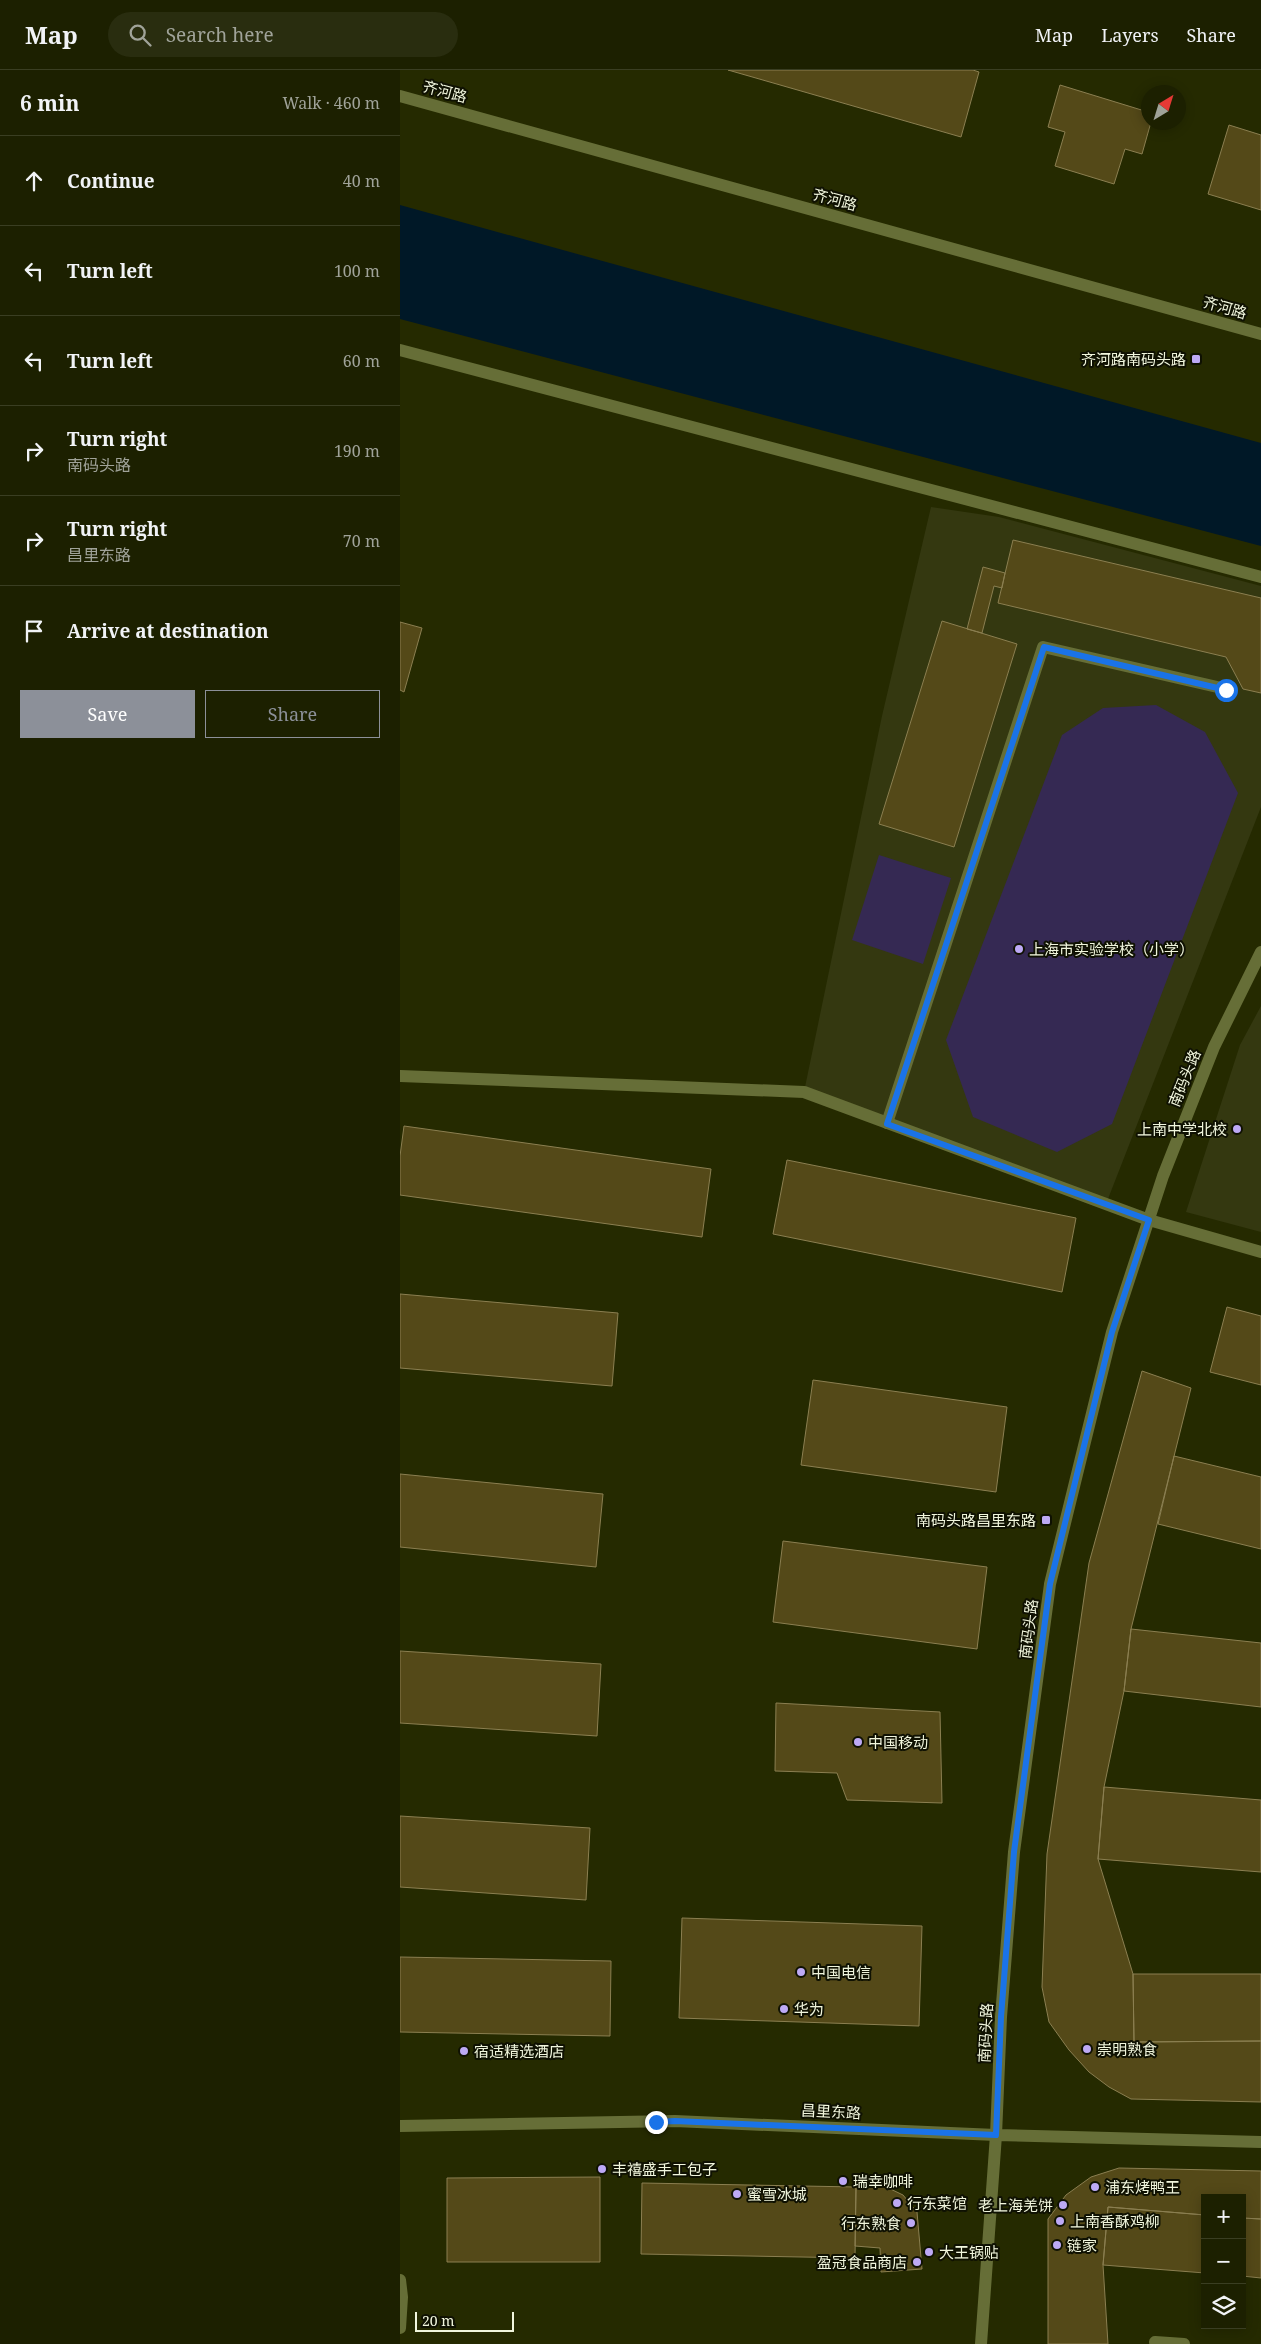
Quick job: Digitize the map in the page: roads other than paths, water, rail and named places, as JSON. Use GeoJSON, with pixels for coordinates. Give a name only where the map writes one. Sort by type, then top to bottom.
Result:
{"type":"FeatureCollection","features":[{"type":"Feature","properties":{"kind":"street","name":"齐河路"},"geometry":{"type":"LineString","coordinates":[[400,96],[1261,334]]}},
{"type":"Feature","properties":{"kind":"street"},"geometry":{"type":"LineString","coordinates":[[400,350],[1261,577]]}},
{"type":"Feature","properties":{"kind":"street"},"geometry":{"type":"LineString","coordinates":[[887,1124],[1044,647],[1226,690]]}},
{"type":"Feature","properties":{"kind":"street","name":"南码头路"},"geometry":{"type":"LineString","coordinates":[[981,2344],[996,2135],[1001,2017],[1014,1852],[1050,1584],[1112,1332],[1163,1176],[1214,1047],[1261,952]]}},
{"type":"Feature","properties":{"kind":"street"},"geometry":{"type":"LineString","coordinates":[[400,1076],[804,1092],[1149,1220],[1261,1252]]}},
{"type":"Feature","properties":{"kind":"street","name":"昌里东路"},"geometry":{"type":"LineString","coordinates":[[400,2126],[675,2121],[996,2135],[1261,2142]]}},
{"type":"Feature","properties":{"kind":"street"},"geometry":{"type":"LineString","coordinates":[[400,2280],[400,2328]]}},
{"type":"Feature","properties":{"kind":"street"},"geometry":{"type":"LineString","coordinates":[[1155,2342],[1184,2344]]}},
{"type":"Feature","properties":{"kind":"water"},"geometry":{"type":"Polygon","coordinates":[[[400,205],[1261,443],[1261,546],[400,319],[400,205]]]}},
{"type":"Feature","properties":{"kind":"place","name":"齐河路南码头路"},"geometry":{"type":"Point","coordinates":[1196,359]}},
{"type":"Feature","properties":{"kind":"place","name":"上海市实验学校（小学）"},"geometry":{"type":"Point","coordinates":[1019,949]}},
{"type":"Feature","properties":{"kind":"place","name":"上南中学北校"},"geometry":{"type":"Point","coordinates":[1237,1129]}},
{"type":"Feature","properties":{"kind":"place","name":"南码头路昌里东路"},"geometry":{"type":"Point","coordinates":[1046,1520]}},
{"type":"Feature","properties":{"kind":"place","name":"中国移动"},"geometry":{"type":"Point","coordinates":[858,1742]}},
{"type":"Feature","properties":{"kind":"place","name":"中国电信"},"geometry":{"type":"Point","coordinates":[801,1972]}},
{"type":"Feature","properties":{"kind":"place","name":"华为"},"geometry":{"type":"Point","coordinates":[784,2009]}},
{"type":"Feature","properties":{"kind":"place","name":"崇明熟食"},"geometry":{"type":"Point","coordinates":[1087,2049]}},
{"type":"Feature","properties":{"kind":"place","name":"宿适精选酒店"},"geometry":{"type":"Point","coordinates":[464,2051]}},
{"type":"Feature","properties":{"kind":"place","name":"丰禧盛手工包子"},"geometry":{"type":"Point","coordinates":[602,2169]}},
{"type":"Feature","properties":{"kind":"place","name":"瑞幸咖啡"},"geometry":{"type":"Point","coordinates":[843,2181]}},
{"type":"Feature","properties":{"kind":"place","name":"浦东烤鸭王"},"geometry":{"type":"Point","coordinates":[1095,2187]}},
{"type":"Feature","properties":{"kind":"place","name":"蜜雪冰城"},"geometry":{"type":"Point","coordinates":[737,2194]}},
{"type":"Feature","properties":{"kind":"place","name":"行东菜馆"},"geometry":{"type":"Point","coordinates":[897,2203]}},
{"type":"Feature","properties":{"kind":"place","name":"老上海羌饼"},"geometry":{"type":"Point","coordinates":[1063,2205]}},
{"type":"Feature","properties":{"kind":"place","name":"上南香酥鸡柳"},"geometry":{"type":"Point","coordinates":[1060,2221]}},
{"type":"Feature","properties":{"kind":"place","name":"行东熟食"},"geometry":{"type":"Point","coordinates":[911,2223]}},
{"type":"Feature","properties":{"kind":"place","name":"链家"},"geometry":{"type":"Point","coordinates":[1057,2245]}},
{"type":"Feature","properties":{"kind":"place","name":"大王锅贴"},"geometry":{"type":"Point","coordinates":[929,2252]}},
{"type":"Feature","properties":{"kind":"place","name":"盈冠食品商店"},"geometry":{"type":"Point","coordinates":[917,2262]}}]}
